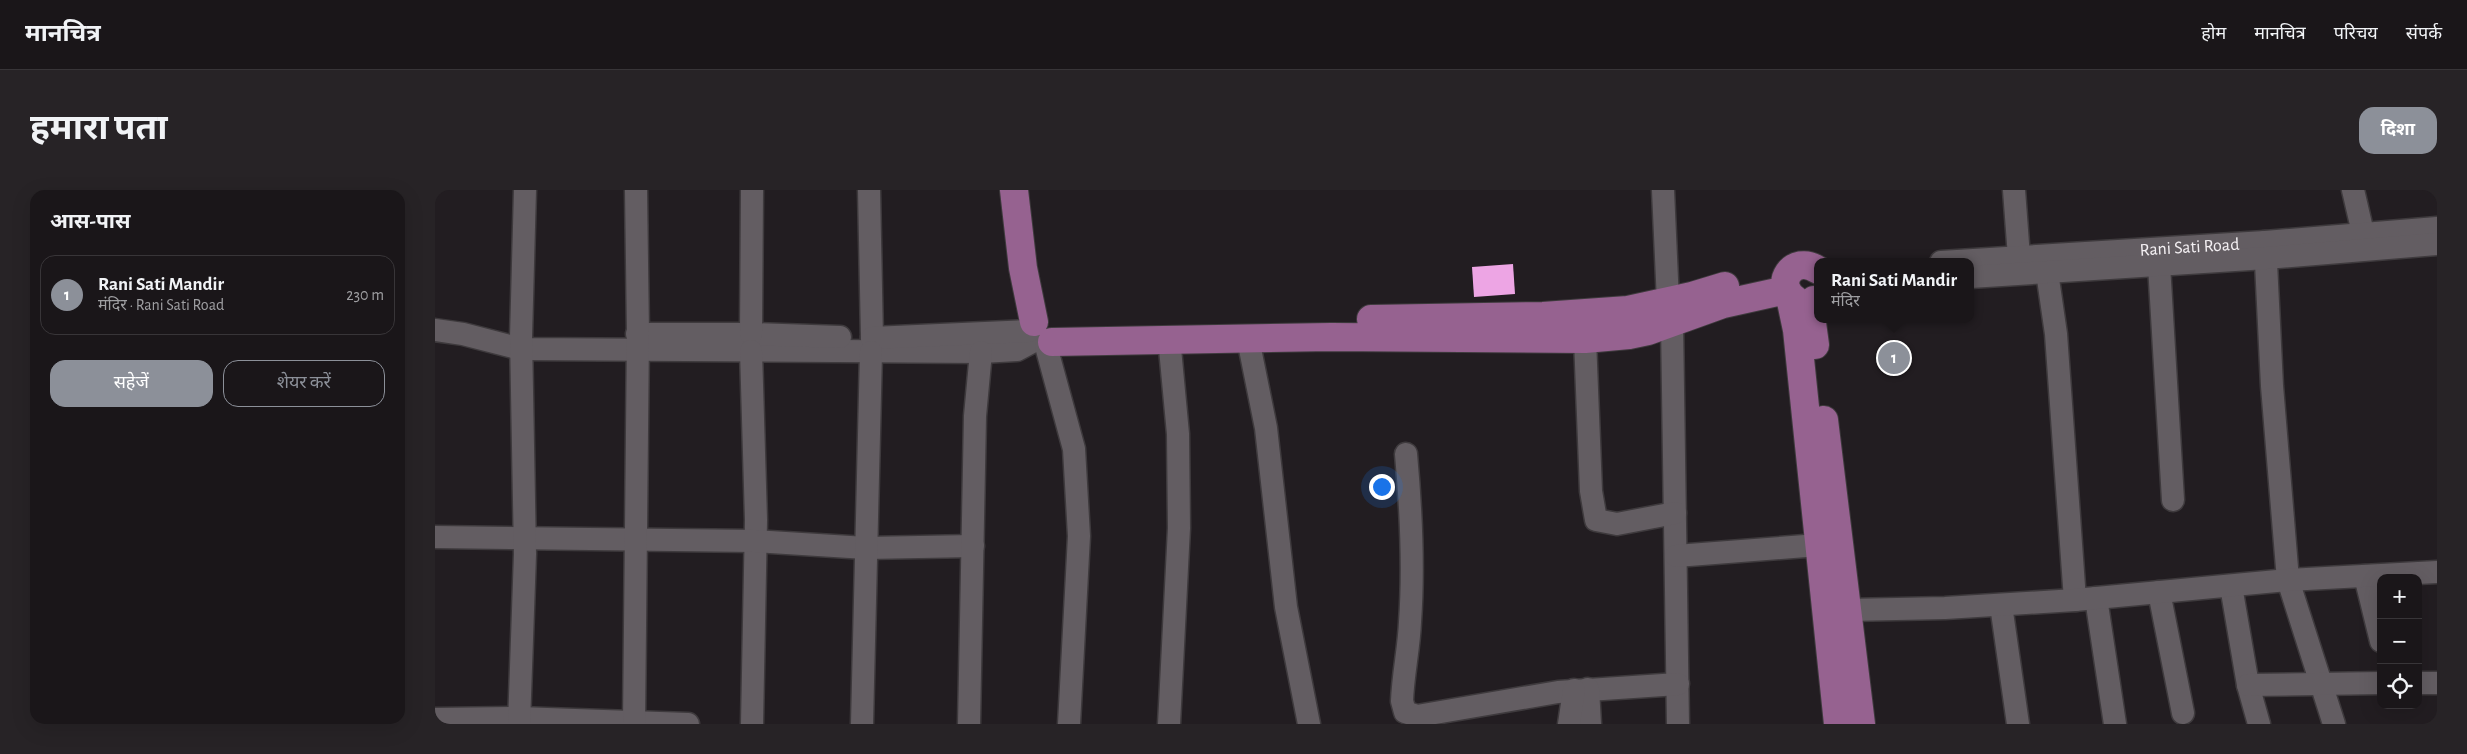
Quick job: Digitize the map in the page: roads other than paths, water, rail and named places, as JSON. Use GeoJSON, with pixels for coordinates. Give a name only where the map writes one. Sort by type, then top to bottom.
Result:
{"type":"FeatureCollection","features":[{"type":"Feature","properties":{"kind":"main road"},"geometry":{"type":"LineString","coordinates":[[1014,190],[1023,268],[1042,333]]}},
{"type":"Feature","properties":{"kind":"main road"},"geometry":{"type":"LineString","coordinates":[[1029,190],[1042,333]]}},
{"type":"Feature","properties":{"kind":"main road"},"geometry":{"type":"LineString","coordinates":[[1042,333],[1248,339],[1389,337],[1585,339],[1629,335],[1670,312],[1743,280],[1805,282]]}},
{"type":"Feature","properties":{"kind":"main road"},"geometry":{"type":"LineString","coordinates":[[1805,282],[1797,330],[1838,724]]}},
{"type":"Feature","properties":{"kind":"main road"},"geometry":{"type":"LineString","coordinates":[[1805,282],[1812,323],[1861,724]]}},
{"type":"Feature","properties":{"kind":"main road"},"geometry":{"type":"LineString","coordinates":[[1042,333],[1147,322],[1543,316],[1628,310],[1670,312]]}},
{"type":"Feature","properties":{"kind":"street"},"geometry":{"type":"LineString","coordinates":[[519,721],[525,538],[521,343],[525,190]]}},
{"type":"Feature","properties":{"kind":"street"},"geometry":{"type":"LineString","coordinates":[[634,723],[638,342],[636,190]]}},
{"type":"Feature","properties":{"kind":"street"},"geometry":{"type":"LineString","coordinates":[[752,190],[751,342],[755,541],[752,724]]}},
{"type":"Feature","properties":{"kind":"street"},"geometry":{"type":"LineString","coordinates":[[862,724],[872,345],[869,190]]}},
{"type":"Feature","properties":{"kind":"street"},"geometry":{"type":"LineString","coordinates":[[1663,190],[1670,312],[1678,724]]}},
{"type":"Feature","properties":{"kind":"street"},"geometry":{"type":"LineString","coordinates":[[2013,190],[2019,257]]}},
{"type":"Feature","properties":{"kind":"street"},"geometry":{"type":"LineString","coordinates":[[2353,190],[2363,233]]}},
{"type":"Feature","properties":{"kind":"street","name":"Rani Sati Road"},"geometry":{"type":"LineString","coordinates":[[1974,260],[2265,250],[2363,233],[2437,228]]}},
{"type":"Feature","properties":{"kind":"street"},"geometry":{"type":"LineString","coordinates":[[1974,277],[2159,265],[2265,250],[2437,244]]}},
{"type":"Feature","properties":{"kind":"street"},"geometry":{"type":"LineString","coordinates":[[2265,250],[2272,386],[2288,580],[2334,724]]}},
{"type":"Feature","properties":{"kind":"street"},"geometry":{"type":"LineString","coordinates":[[2159,265],[2173,500]]}},
{"type":"Feature","properties":{"kind":"street"},"geometry":{"type":"LineString","coordinates":[[2047,272],[2056,334],[2086,599],[2115,724]]}},
{"type":"Feature","properties":{"kind":"street"},"geometry":{"type":"LineString","coordinates":[[435,330],[499,342],[521,343],[751,342],[872,345],[981,352],[1017,350],[1042,333]]}},
{"type":"Feature","properties":{"kind":"street"},"geometry":{"type":"LineString","coordinates":[[872,345],[1042,333]]}},
{"type":"Feature","properties":{"kind":"street"},"geometry":{"type":"LineString","coordinates":[[1042,333],[1074,449],[1079,536],[1069,724]]}},
{"type":"Feature","properties":{"kind":"street"},"geometry":{"type":"LineString","coordinates":[[1169,338],[1178,434],[1179,528],[1169,724]]}},
{"type":"Feature","properties":{"kind":"street"},"geometry":{"type":"LineString","coordinates":[[1248,339],[1266,428],[1286,607],[1309,724]]}},
{"type":"Feature","properties":{"kind":"street"},"geometry":{"type":"LineString","coordinates":[[1585,339],[1591,492],[1597,520],[1617,524],[1675,513]]}},
{"type":"Feature","properties":{"kind":"street"},"geometry":{"type":"LineString","coordinates":[[969,724],[975,416],[981,352]]}},
{"type":"Feature","properties":{"kind":"street"},"geometry":{"type":"LineString","coordinates":[[1406,454],[1410,498],[1411,582],[1410,623],[1402,701],[1405,712],[1417,716],[1581,689],[1677,684]]}},
{"type":"Feature","properties":{"kind":"street"},"geometry":{"type":"LineString","coordinates":[[435,537],[755,541],[866,548],[973,546]]}},
{"type":"Feature","properties":{"kind":"street"},"geometry":{"type":"LineString","coordinates":[[1676,556],[1818,545]]}},
{"type":"Feature","properties":{"kind":"street"},"geometry":{"type":"LineString","coordinates":[[1848,610],[2086,599],[2288,580],[2437,572]]}},
{"type":"Feature","properties":{"kind":"street"},"geometry":{"type":"LineString","coordinates":[[2365,576],[2377,625]]}},
{"type":"Feature","properties":{"kind":"street"},"geometry":{"type":"LineString","coordinates":[[2231,586],[2248,685],[2259,724]]}},
{"type":"Feature","properties":{"kind":"street"},"geometry":{"type":"LineString","coordinates":[[2159,592],[2183,713]]}},
{"type":"Feature","properties":{"kind":"street"},"geometry":{"type":"LineString","coordinates":[[2001,604],[2018,724]]}},
{"type":"Feature","properties":{"kind":"street"},"geometry":{"type":"LineString","coordinates":[[2248,685],[2377,683]]}},
{"type":"Feature","properties":{"kind":"street"},"geometry":{"type":"LineString","coordinates":[[2422,683],[2437,683]]}},
{"type":"Feature","properties":{"kind":"street"},"geometry":{"type":"LineString","coordinates":[[1569,724],[1581,689]]}},
{"type":"Feature","properties":{"kind":"street"},"geometry":{"type":"LineString","coordinates":[[1581,689],[1590,724]]}},
{"type":"Feature","properties":{"kind":"street"},"geometry":{"type":"LineString","coordinates":[[435,718],[688,724]]}},
{"type":"Feature","properties":{"kind":"place","name":"Rani Sati Mandir"},"geometry":{"type":"Point","coordinates":[1894,358]}}]}
